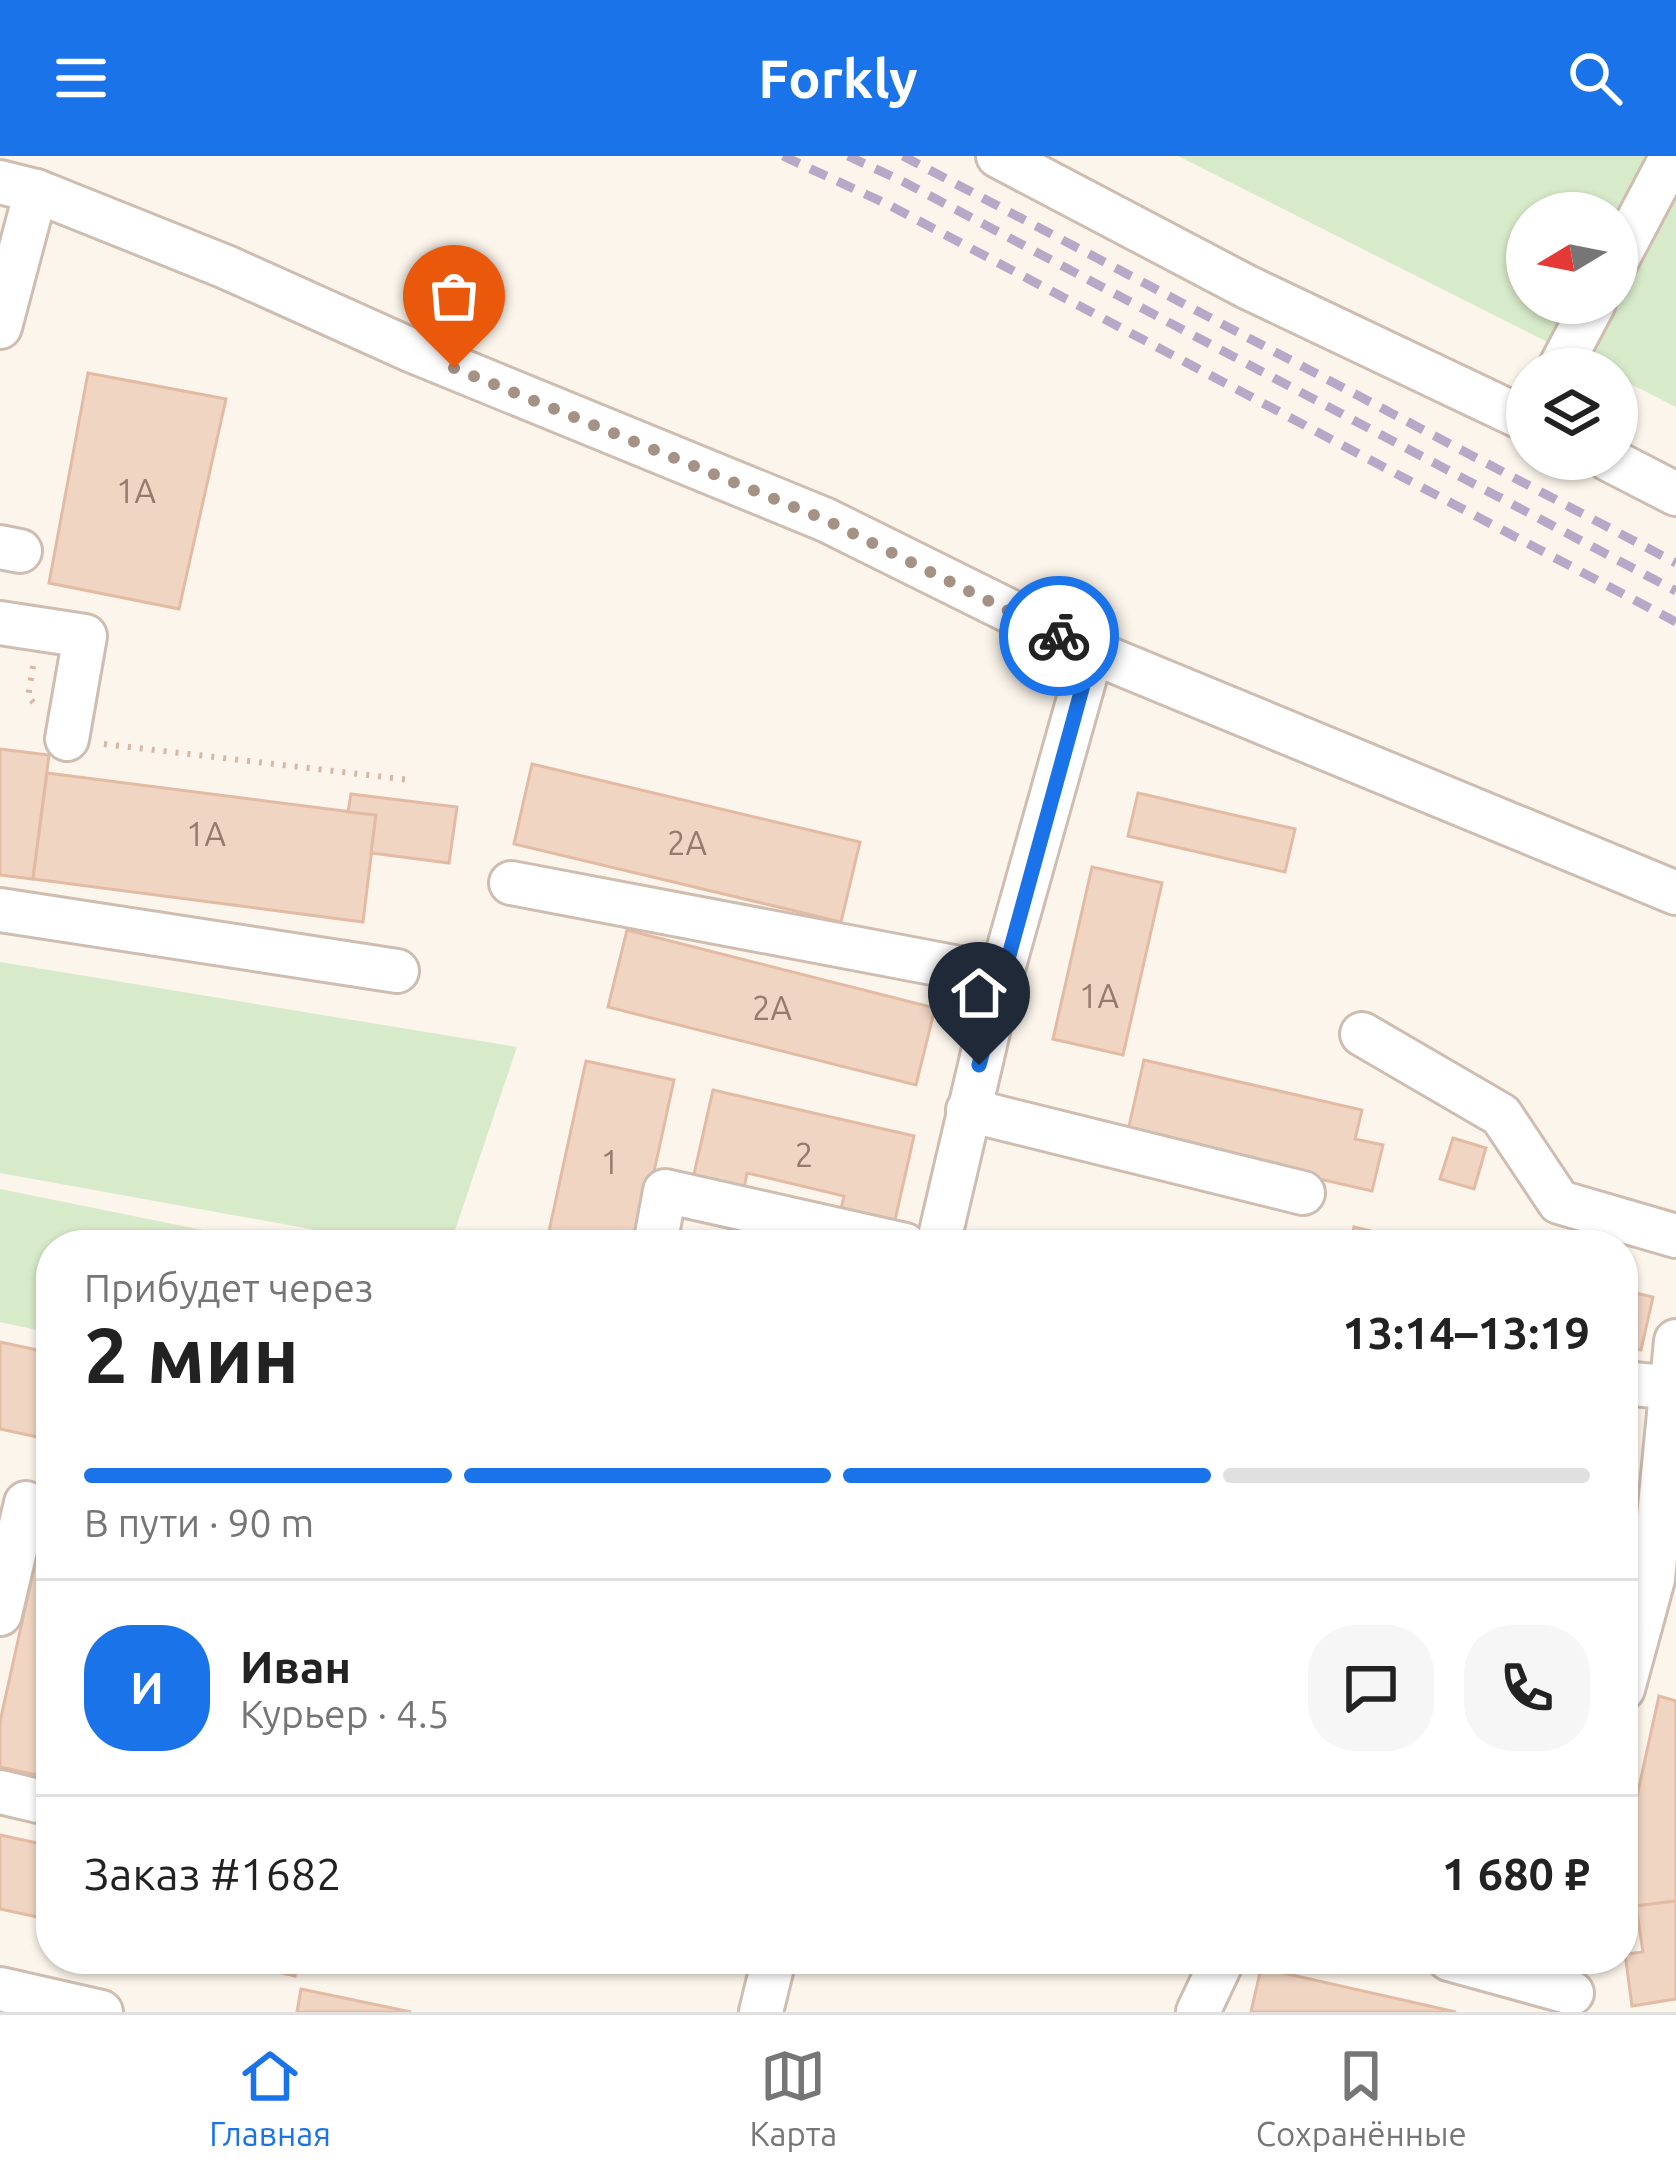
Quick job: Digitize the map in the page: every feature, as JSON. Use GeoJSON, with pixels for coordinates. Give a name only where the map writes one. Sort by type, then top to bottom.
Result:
{"type":"FeatureCollection","features":[{"type":"Feature","properties":{"kind":"street"},"geometry":{"type":"LineString","coordinates":[[998,156],[1247,287],[1506,410]]}},
{"type":"Feature","properties":{"kind":"street"},"geometry":{"type":"LineString","coordinates":[[1638,220],[1672,156]]}},
{"type":"Feature","properties":{"kind":"street"},"geometry":{"type":"LineString","coordinates":[[0,327],[18,186],[826,520],[1092,652],[1676,893]]}},
{"type":"Feature","properties":{"kind":"street"},"geometry":{"type":"LineString","coordinates":[[1638,474],[1676,494]]}},
{"type":"Feature","properties":{"kind":"street"},"geometry":{"type":"LineString","coordinates":[[0,623],[86,636],[67,740]]}},
{"type":"Feature","properties":{"kind":"street"},"geometry":{"type":"LineString","coordinates":[[941,1230],[1001,976],[1092,652]]}},
{"type":"Feature","properties":{"kind":"street"},"geometry":{"type":"LineString","coordinates":[[511,883],[1001,976]]}},
{"type":"Feature","properties":{"kind":"street"},"geometry":{"type":"LineString","coordinates":[[0,910],[398,970]]}},
{"type":"Feature","properties":{"kind":"street"},"geometry":{"type":"LineString","coordinates":[[1362,1034],[1502,1115],[1559,1202],[1676,1236]]}},
{"type":"Feature","properties":{"kind":"street"},"geometry":{"type":"LineString","coordinates":[[968,1110],[1303,1193]]}},
{"type":"Feature","properties":{"kind":"street"},"geometry":{"type":"LineString","coordinates":[[658,1230],[665,1191],[838,1230]]}},
{"type":"Feature","properties":{"kind":"street"},"geometry":{"type":"LineString","coordinates":[[1638,1630],[1651,1578],[1676,1341]]}},
{"type":"Feature","properties":{"kind":"street"},"geometry":{"type":"LineString","coordinates":[[1638,1384],[1673,1388]]}},
{"type":"Feature","properties":{"kind":"street"},"geometry":{"type":"LineString","coordinates":[[0,1614],[26,1503]]}},
{"type":"Feature","properties":{"kind":"street"},"geometry":{"type":"LineString","coordinates":[[0,1792],[36,1800]]}},
{"type":"Feature","properties":{"kind":"street"},"geometry":{"type":"LineString","coordinates":[[767,2011],[772,1974]]}},
{"type":"Feature","properties":{"kind":"street"},"geometry":{"type":"LineString","coordinates":[[1198,2012],[1216,1974]]}},
{"type":"Feature","properties":{"kind":"street"},"geometry":{"type":"LineString","coordinates":[[1513,1974],[1572,1988]]}},
{"type":"Feature","properties":{"kind":"street"},"geometry":{"type":"LineString","coordinates":[[0,1989],[101,2012]]}},
{"type":"Feature","properties":{"kind":"path"},"geometry":{"type":"LineString","coordinates":[[67,740],[410,781]]}},
{"type":"Feature","properties":{"kind":"green space"},"geometry":{"type":"Polygon","coordinates":[[[1178,156],[1676,156],[1676,407],[1638,388],[1638,348],[1559,348],[1512,324],[1638,324],[1638,192],[1506,192],[1506,321],[1178,156]]]}},
{"type":"Feature","properties":{"kind":"green space"},"geometry":{"type":"Polygon","coordinates":[[[0,962],[517,1047],[455,1230],[316,1230],[0,1173],[0,962]]]}},
{"type":"Feature","properties":{"kind":"green space"},"geometry":{"type":"Polygon","coordinates":[[[0,1189],[203,1230],[36,1230],[36,1330],[0,1322],[0,1189]]]}},
{"type":"Feature","properties":{"kind":"building"},"geometry":{"type":"Polygon","coordinates":[[[88,373],[226,399],[179,609],[49,583],[88,373]]]}},
{"type":"Feature","properties":{"kind":"building"},"geometry":{"type":"Polygon","coordinates":[[[0,749],[49,755],[33,879],[0,875],[0,749]]]}},
{"type":"Feature","properties":{"kind":"building"},"geometry":{"type":"Polygon","coordinates":[[[532,764],[860,842],[841,922],[514,844],[532,764]]]}},
{"type":"Feature","properties":{"kind":"building"},"geometry":{"type":"Polygon","coordinates":[[[47,773],[376,815],[363,922],[33,879],[47,773]]]}},
{"type":"Feature","properties":{"kind":"building"},"geometry":{"type":"Polygon","coordinates":[[[1138,793],[1295,829],[1285,872],[1128,836],[1138,793]]]}},
{"type":"Feature","properties":{"kind":"building"},"geometry":{"type":"Polygon","coordinates":[[[351,794],[457,807],[449,863],[371,853],[376,815],[348,812],[351,794]]]}},
{"type":"Feature","properties":{"kind":"building"},"geometry":{"type":"Polygon","coordinates":[[[1092,867],[1162,883],[1123,1055],[1053,1039],[1092,867]]]}},
{"type":"Feature","properties":{"kind":"building"},"geometry":{"type":"Polygon","coordinates":[[[627,930],[935,1008],[916,1085],[608,1007],[627,930]]]}},
{"type":"Feature","properties":{"kind":"building"},"geometry":{"type":"Polygon","coordinates":[[[1144,1060],[1362,1110],[1355,1139],[1383,1145],[1372,1191],[1127,1135],[1144,1060]]]}},
{"type":"Feature","properties":{"kind":"building"},"geometry":{"type":"Polygon","coordinates":[[[586,1061],[674,1080],[641,1230],[549,1230],[586,1061]]]}},
{"type":"Feature","properties":{"kind":"building"},"geometry":{"type":"Polygon","coordinates":[[[713,1090],[914,1136],[893,1229],[839,1217],[844,1196],[747,1173],[743,1194],[692,1183],[713,1090]]]}},
{"type":"Feature","properties":{"kind":"building"},"geometry":{"type":"Polygon","coordinates":[[[1453,1138],[1486,1148],[1474,1189],[1440,1179],[1453,1138]]]}},
{"type":"Feature","properties":{"kind":"building"},"geometry":{"type":"Polygon","coordinates":[[[1638,1294],[1653,1297],[1638,1349],[1638,1294]]]}},
{"type":"Feature","properties":{"kind":"building"},"geometry":{"type":"Polygon","coordinates":[[[0,1342],[36,1350],[36,1437],[0,1429],[0,1342]]]}},
{"type":"Feature","properties":{"kind":"building"},"geometry":{"type":"Polygon","coordinates":[[[36,1559],[36,1775],[0,1767],[0,1722],[36,1559]]]}},
{"type":"Feature","properties":{"kind":"building"},"geometry":{"type":"Polygon","coordinates":[[[1659,1696],[1676,1701],[1676,1901],[1638,1906],[1638,1792],[1659,1696]]]}},
{"type":"Feature","properties":{"kind":"building"},"geometry":{"type":"Polygon","coordinates":[[[0,1835],[36,1843],[36,1917],[0,1909],[0,1835]]]}},
{"type":"Feature","properties":{"kind":"building"},"geometry":{"type":"Polygon","coordinates":[[[1676,1901],[1676,1999],[1632,2006],[1628,1974],[1638,1974],[1638,1953],[1643,1952],[1638,1906],[1676,1901]]]}},
{"type":"Feature","properties":{"kind":"building"},"geometry":{"type":"Polygon","coordinates":[[[1260,1974],[1288,1974],[1456,2012],[1251,2012],[1260,1974]]]}},
{"type":"Feature","properties":{"kind":"building"},"geometry":{"type":"Polygon","coordinates":[[[301,1989],[411,2012],[297,2012],[301,1989]]]}},
{"type":"Feature","properties":{"kind":"railway"},"geometry":{"type":"LineString","coordinates":[[783,156],[889,205],[1676,622]]}},
{"type":"Feature","properties":{"kind":"railway"},"geometry":{"type":"LineString","coordinates":[[848,156],[1676,591]]}},
{"type":"Feature","properties":{"kind":"railway"},"geometry":{"type":"LineString","coordinates":[[903,156],[1676,563]]}},
{"type":"Feature","properties":{"kind":"way so far"},"geometry":{"type":"LineString","coordinates":[[454,368],[826,520],[1059,636]]}},
{"type":"Feature","properties":{"kind":"route"},"geometry":{"type":"LineString","coordinates":[[979,1065],[1092,652],[1059,636]]}}]}
